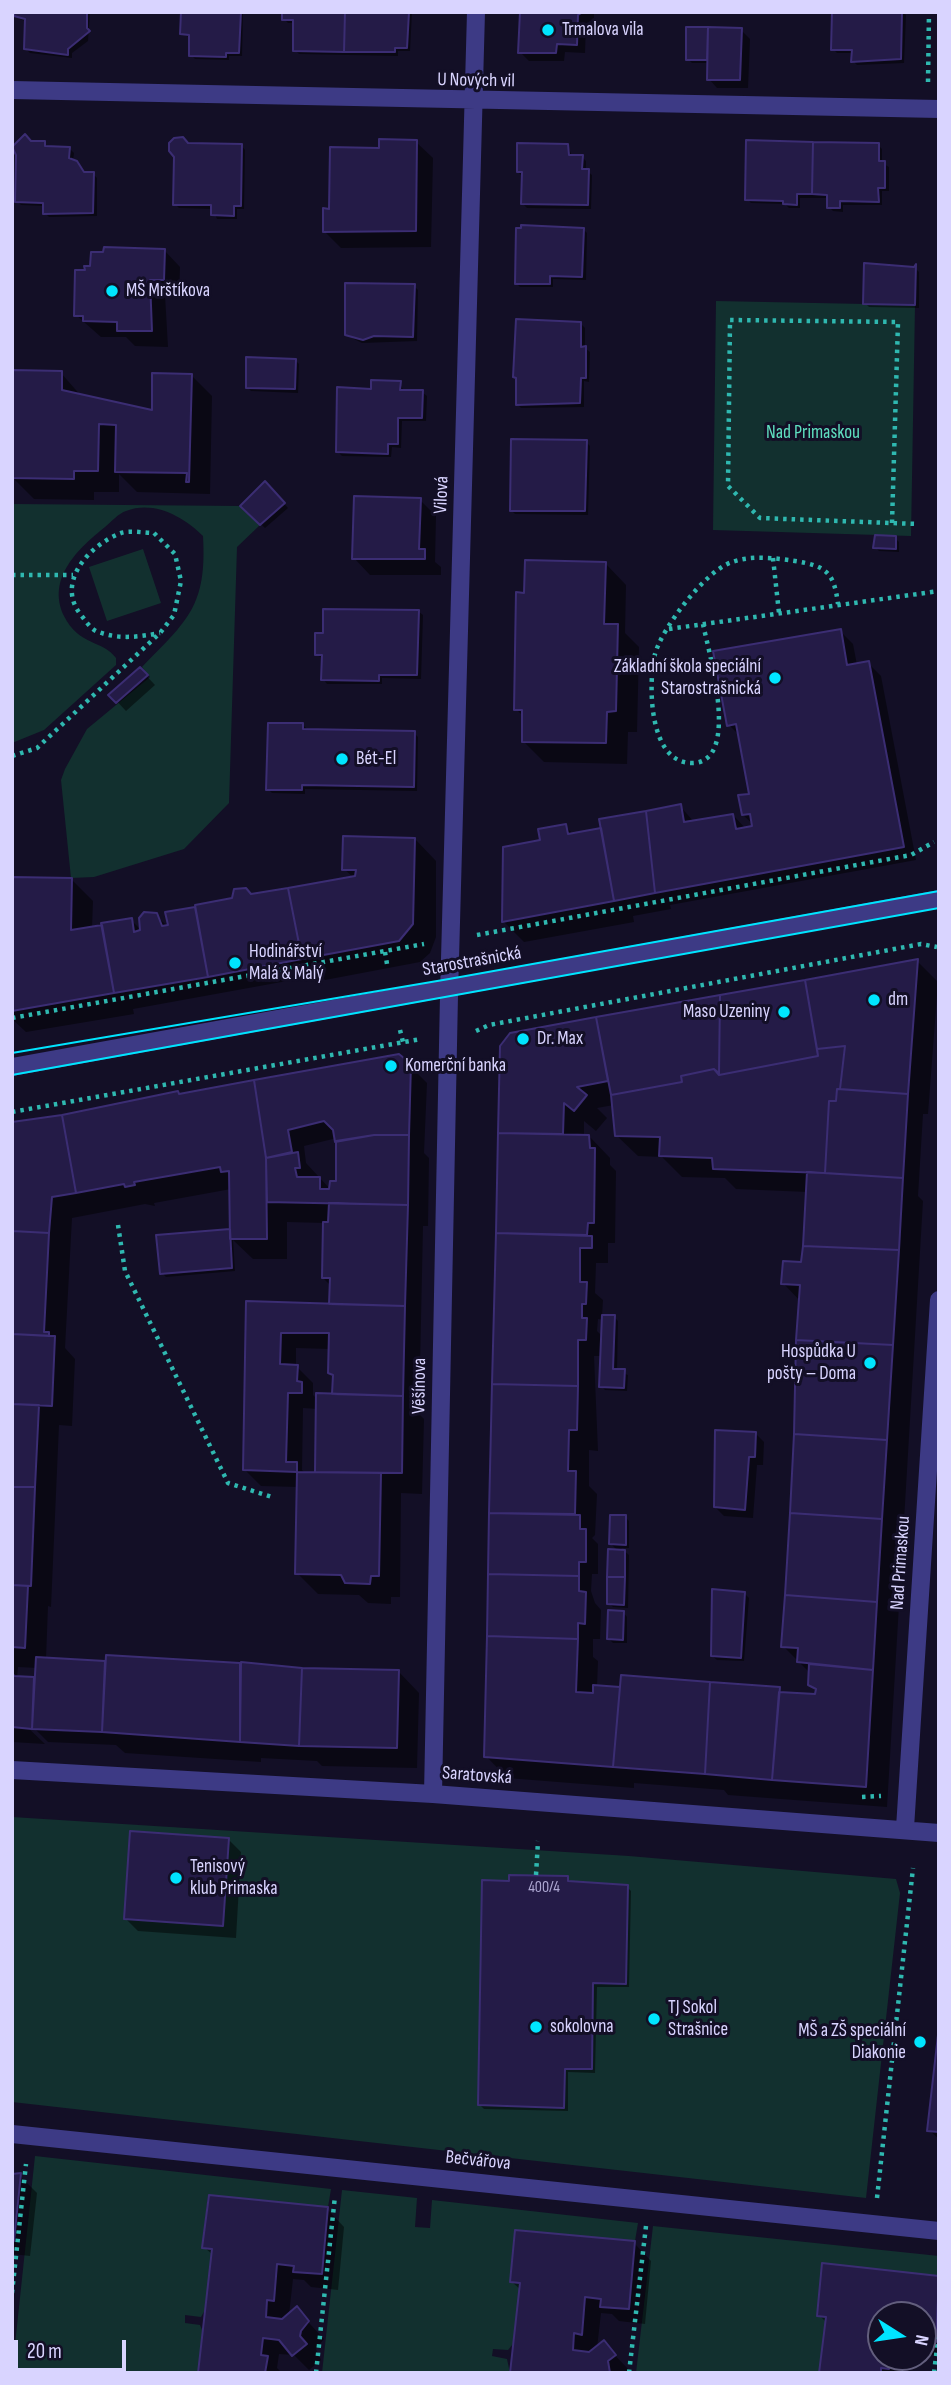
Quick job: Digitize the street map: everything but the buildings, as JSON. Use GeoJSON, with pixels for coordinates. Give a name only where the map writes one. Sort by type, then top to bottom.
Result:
{"type":"FeatureCollection","features":[{"type":"Feature","properties":{"kind":"street","name":"Vilová"},"geometry":{"type":"LineString","coordinates":[[449,984],[476,12]]}},
{"type":"Feature","properties":{"kind":"street","name":"U Nových vil"},"geometry":{"type":"LineString","coordinates":[[12,90],[939,110]]}},
{"type":"Feature","properties":{"kind":"street","name":"Starostrašnická"},"geometry":{"type":"LineString","coordinates":[[12,1067],[449,984],[939,899]]}},
{"type":"Feature","properties":{"kind":"street","name":"Věšínova"},"geometry":{"type":"LineString","coordinates":[[433,1794],[449,984]]}},
{"type":"Feature","properties":{"kind":"street","name":"Nad Primaskou"},"geometry":{"type":"LineString","coordinates":[[905,1828],[937,1370],[939,1300]]}},
{"type":"Feature","properties":{"kind":"street","name":"Saratovská"},"geometry":{"type":"LineString","coordinates":[[12,1770],[433,1794],[905,1828],[939,1833]]}},
{"type":"Feature","properties":{"kind":"street","name":"Bečvářova"},"geometry":{"type":"LineString","coordinates":[[21,2134],[939,2231]]}},
{"type":"Feature","properties":{"kind":"path"},"geometry":{"type":"LineString","coordinates":[[927,90],[929,12]]}},
{"type":"Feature","properties":{"kind":"path"},"geometry":{"type":"LineString","coordinates":[[892,523],[898,322],[730,320],[729,486],[760,518],[918,524]]}},
{"type":"Feature","properties":{"kind":"path"},"geometry":{"type":"LineString","coordinates":[[12,756],[37,748],[160,633],[174,615],[181,581],[175,554],[154,533],[123,533],[95,548],[73,575],[71,588],[76,609],[93,630],[135,638],[160,633]]}},
{"type":"Feature","properties":{"kind":"path"},"geometry":{"type":"LineString","coordinates":[[773,558],[779,613]]}},
{"type":"Feature","properties":{"kind":"path"},"geometry":{"type":"LineString","coordinates":[[703,624],[720,719],[716,744],[704,760],[696,763],[680,760],[672,754],[658,736],[653,719],[655,654],[668,629],[700,585],[717,569],[732,562],[773,558],[808,563],[827,572],[835,583],[838,604]]}},
{"type":"Feature","properties":{"kind":"path"},"geometry":{"type":"LineString","coordinates":[[12,575],[73,575]]}},
{"type":"Feature","properties":{"kind":"path"},"geometry":{"type":"LineString","coordinates":[[668,629],[939,591]]}},
{"type":"Feature","properties":{"kind":"path"},"geometry":{"type":"LineString","coordinates":[[474,935],[911,855],[934,842]]}},
{"type":"Feature","properties":{"kind":"path"},"geometry":{"type":"LineString","coordinates":[[12,1018],[435,942]]}},
{"type":"Feature","properties":{"kind":"path"},"geometry":{"type":"LineString","coordinates":[[475,1031],[489,1025],[921,944],[937,947]]}},
{"type":"Feature","properties":{"kind":"path"},"geometry":{"type":"LineString","coordinates":[[385,952],[387,964]]}},
{"type":"Feature","properties":{"kind":"path"},"geometry":{"type":"LineString","coordinates":[[400,1030],[403,1042]]}},
{"type":"Feature","properties":{"kind":"path"},"geometry":{"type":"LineString","coordinates":[[12,1112],[425,1038]]}},
{"type":"Feature","properties":{"kind":"path"},"geometry":{"type":"LineString","coordinates":[[118,1225],[125,1271],[228,1483],[272,1497]]}},
{"type":"Feature","properties":{"kind":"path"},"geometry":{"type":"LineString","coordinates":[[536,1875],[538,1841]]}},
{"type":"Feature","properties":{"kind":"path"},"geometry":{"type":"LineString","coordinates":[[876,2204],[913,1868]]}},
{"type":"Feature","properties":{"kind":"path"},"geometry":{"type":"LineString","coordinates":[[12,2293],[21,2134]]}},
{"type":"Feature","properties":{"kind":"path"},"geometry":{"type":"LineString","coordinates":[[316,2373],[339,2168]]}},
{"type":"Feature","properties":{"kind":"path"},"geometry":{"type":"LineString","coordinates":[[629,2373],[649,2201]]}},
{"type":"Feature","properties":{"kind":"path"},"geometry":{"type":"LineString","coordinates":[[934,2373],[939,2331]]}},
{"type":"Feature","properties":{"kind":"green space","name":"Nad Primaskou"},"geometry":{"type":"Polygon","coordinates":[[[716,301],[915,305],[911,536],[713,530],[716,301]]]}},
{"type":"Feature","properties":{"kind":"green space"},"geometry":{"type":"Polygon","coordinates":[[[12,504],[240,506],[260,525],[237,547],[229,803],[184,849],[94,877],[71,878],[61,780],[87,729],[150,677],[142,667],[171,637],[191,610],[202,579],[203,536],[168,512],[137,508],[123,512],[85,544],[62,577],[60,602],[70,626],[84,638],[111,652],[116,658],[116,665],[44,730],[12,743],[12,504]]]}},
{"type":"Feature","properties":{"kind":"green space"},"geometry":{"type":"Polygon","coordinates":[[[143,549],[161,603],[107,621],[89,567],[143,549]]]}},
{"type":"Feature","properties":{"kind":"green space"},"geometry":{"type":"Polygon","coordinates":[[[12,1817],[629,1856],[896,1879],[900,1893],[866,2198],[12,2102],[12,1817]]]}},
{"type":"Feature","properties":{"kind":"green space"},"geometry":{"type":"Polygon","coordinates":[[[35,2156],[331,2189],[328,2207],[208,2196],[202,2248],[212,2249],[205,2310],[201,2317],[185,2315],[185,2323],[200,2325],[203,2332],[198,2373],[12,2373],[35,2156]]]}},
{"type":"Feature","properties":{"kind":"green space"},"geometry":{"type":"Polygon","coordinates":[[[342,2190],[417,2198],[415,2227],[430,2228],[432,2200],[638,2223],[635,2241],[515,2230],[510,2282],[520,2283],[513,2344],[508,2350],[493,2349],[492,2356],[507,2359],[510,2373],[322,2373],[342,2190]]]}},
{"type":"Feature","properties":{"kind":"green space"},"geometry":{"type":"Polygon","coordinates":[[[653,2226],[939,2256],[939,2276],[822,2263],[817,2316],[826,2317],[819,2373],[636,2373],[653,2226]]]}},
{"type":"Feature","properties":{"kind":"tram line"},"geometry":{"type":"LineString","coordinates":[[12,1053],[449,979],[939,891]]}},
{"type":"Feature","properties":{"kind":"tram line"},"geometry":{"type":"LineString","coordinates":[[12,1075],[939,908]]}},
{"type":"Feature","properties":{"kind":"place","name":"Trmalova vila"},"geometry":{"type":"Point","coordinates":[548,30]}},
{"type":"Feature","properties":{"kind":"place","name":"MŠ Mrštíkova"},"geometry":{"type":"Point","coordinates":[112,291]}},
{"type":"Feature","properties":{"kind":"place","name":"Základní škola speciální Starostrašnická"},"geometry":{"type":"Point","coordinates":[775,678]}},
{"type":"Feature","properties":{"kind":"place","name":"Bét-El"},"geometry":{"type":"Point","coordinates":[342,759]}},
{"type":"Feature","properties":{"kind":"place","name":"Hodinářství Malá & Malý"},"geometry":{"type":"Point","coordinates":[235,963]}},
{"type":"Feature","properties":{"kind":"place","name":"dm"},"geometry":{"type":"Point","coordinates":[874,1000]}},
{"type":"Feature","properties":{"kind":"place","name":"Maso Uzeniny"},"geometry":{"type":"Point","coordinates":[784,1012]}},
{"type":"Feature","properties":{"kind":"place","name":"Dr. Max"},"geometry":{"type":"Point","coordinates":[523,1039]}},
{"type":"Feature","properties":{"kind":"place","name":"Komerční banka"},"geometry":{"type":"Point","coordinates":[391,1066]}},
{"type":"Feature","properties":{"kind":"place","name":"Hospůdka U pošty – Doma"},"geometry":{"type":"Point","coordinates":[870,1363]}},
{"type":"Feature","properties":{"kind":"place","name":"Tenisový klub Primaska"},"geometry":{"type":"Point","coordinates":[176,1878]}},
{"type":"Feature","properties":{"kind":"place","name":"TJ Sokol Strašnice"},"geometry":{"type":"Point","coordinates":[654,2019]}},
{"type":"Feature","properties":{"kind":"place","name":"sokolovna"},"geometry":{"type":"Point","coordinates":[536,2027]}},
{"type":"Feature","properties":{"kind":"place","name":"MŠ a ZŠ speciální Diakonie"},"geometry":{"type":"Point","coordinates":[920,2042]}}]}
